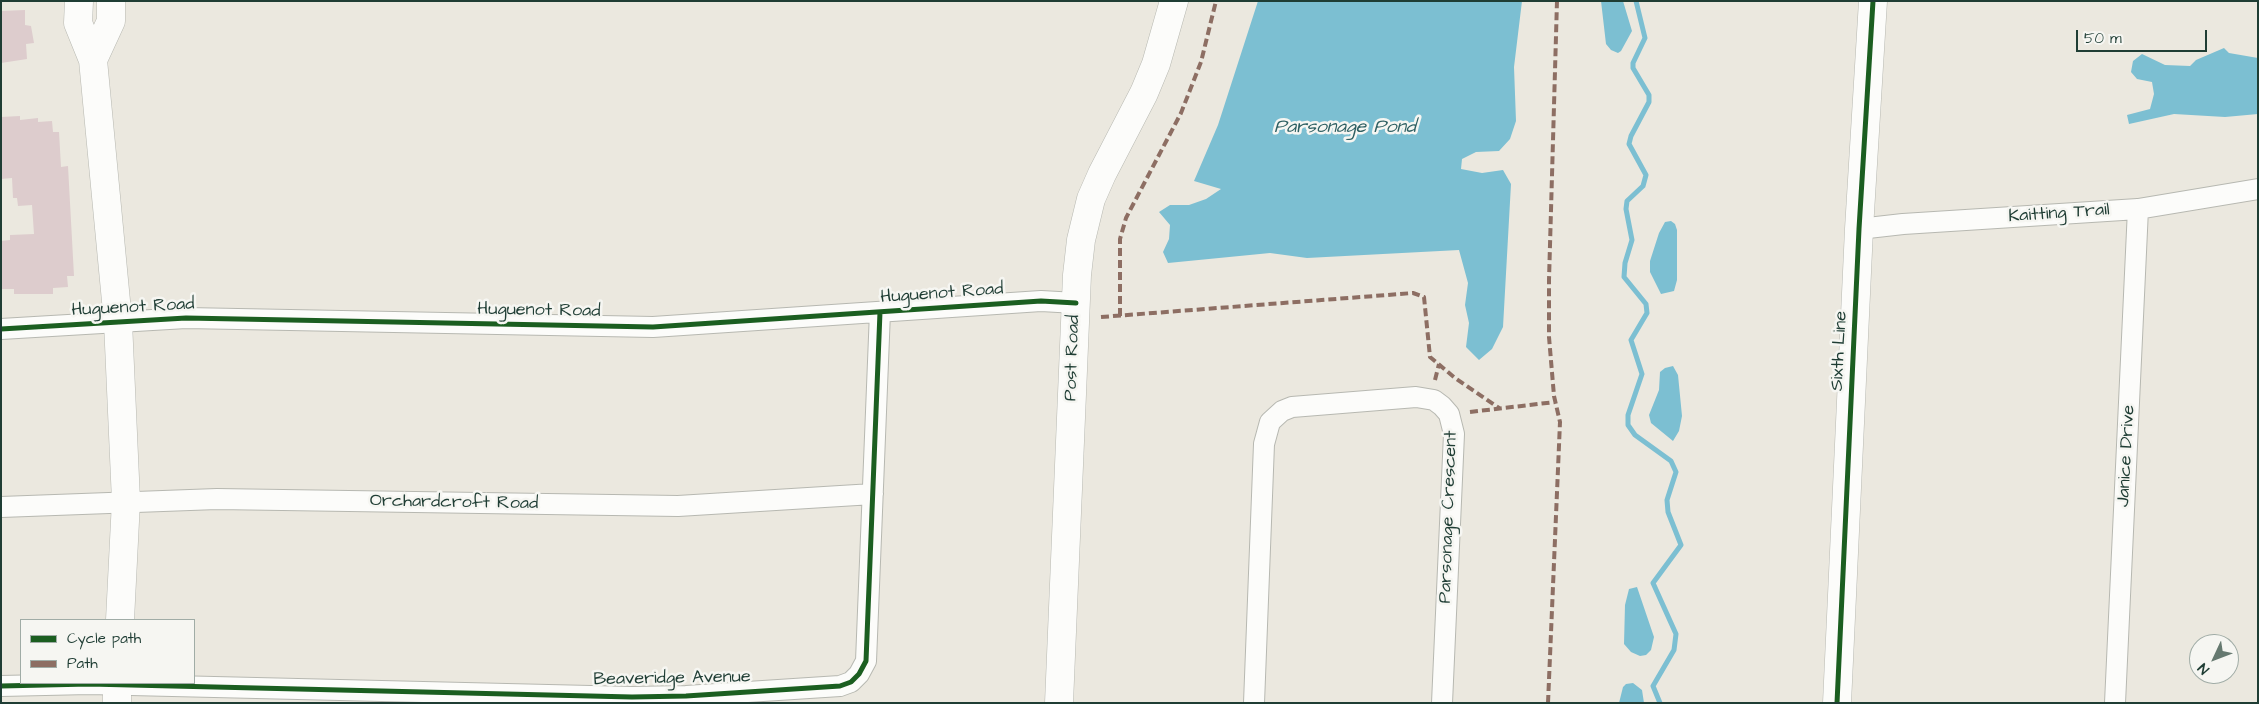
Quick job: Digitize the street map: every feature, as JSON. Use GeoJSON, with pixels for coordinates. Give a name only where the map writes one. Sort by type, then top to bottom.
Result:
{"type":"FeatureCollection","features":[{"type":"Feature","properties":{"kind":"street"},"geometry":{"type":"LineString","coordinates":[[79,1],[78,23],[93,60],[118,322],[125,438],[126,501],[120,619]]}},
{"type":"Feature","properties":{"kind":"street"},"geometry":{"type":"LineString","coordinates":[[93,60],[111,21],[111,1]]}},
{"type":"Feature","properties":{"kind":"street","name":"Post Road"},"geometry":{"type":"LineString","coordinates":[[1059,703],[1080,240],[1091,199],[1147,86],[1165,38],[1174,1]]}},
{"type":"Feature","properties":{"kind":"street","name":"Sixth Line"},"geometry":{"type":"LineString","coordinates":[[1837,703],[1859,229],[1873,1]]}},
{"type":"Feature","properties":{"kind":"street","name":"Kaitting Trail"},"geometry":{"type":"LineString","coordinates":[[1859,229],[1903,224],[2138,209],[2258,188]]}},
{"type":"Feature","properties":{"kind":"street","name":"Janice Drive"},"geometry":{"type":"LineString","coordinates":[[2116,703],[2138,209]]}},
{"type":"Feature","properties":{"kind":"street","name":"Huguenot Road"},"geometry":{"type":"LineString","coordinates":[[1,329],[186,318],[653,327],[1041,301],[1076,303]]}},
{"type":"Feature","properties":{"kind":"street","name":"Beaveridge Avenue"},"geometry":{"type":"LineString","coordinates":[[1,686],[117,690],[632,697],[686,696],[840,686],[851,682],[859,674],[866,662],[880,312]]}},
{"type":"Feature","properties":{"kind":"street","name":"Parsonage Crescent"},"geometry":{"type":"LineString","coordinates":[[1254,703],[1264,444],[1270,422],[1282,411],[1292,407],[1416,397],[1434,400],[1442,406],[1449,414],[1454,434],[1442,703]]}},
{"type":"Feature","properties":{"kind":"street","name":"Orchardcroft Road"},"geometry":{"type":"LineString","coordinates":[[1,507],[217,499],[671,506],[874,494]]}},
{"type":"Feature","properties":{"kind":"water","name":"Parsonage Pond"},"geometry":{"type":"Polygon","coordinates":[[[1258,1],[1522,1],[1514,67],[1516,121],[1510,139],[1499,151],[1476,152],[1462,159],[1461,169],[1482,173],[1503,170],[1511,184],[1503,327],[1492,349],[1479,360],[1466,347],[1469,323],[1465,305],[1468,283],[1459,250],[1307,258],[1270,253],[1168,263],[1163,252],[1169,239],[1170,225],[1159,212],[1170,205],[1189,205],[1206,199],[1221,189],[1194,181],[1218,125],[1258,1]]]}},
{"type":"Feature","properties":{"kind":"water"},"geometry":{"type":"Polygon","coordinates":[[[1601,1],[1623,1],[1632,31],[1618,53],[1611,50],[1606,44],[1601,1]]]}},
{"type":"Feature","properties":{"kind":"water"},"geometry":{"type":"Polygon","coordinates":[[[2224,48],[2229,53],[2258,58],[2258,114],[2225,117],[2174,114],[2129,124],[2127,115],[2150,109],[2154,94],[2152,82],[2137,79],[2131,72],[2133,61],[2142,54],[2165,65],[2190,66],[2196,60],[2224,48]]]}},
{"type":"Feature","properties":{"kind":"water"},"geometry":{"type":"Polygon","coordinates":[[[1671,221],[1675,224],[1677,230],[1677,280],[1674,291],[1661,294],[1650,272],[1650,261],[1659,233],[1665,222],[1671,221]]]}},
{"type":"Feature","properties":{"kind":"water"},"geometry":{"type":"Polygon","coordinates":[[[1673,366],[1678,375],[1682,416],[1679,431],[1673,441],[1651,423],[1649,415],[1659,390],[1660,372],[1665,368],[1673,366]]]}},
{"type":"Feature","properties":{"kind":"water"},"geometry":{"type":"Polygon","coordinates":[[[1637,587],[1654,637],[1651,650],[1646,655],[1640,656],[1631,652],[1624,644],[1625,605],[1629,589],[1637,587]]]}},
{"type":"Feature","properties":{"kind":"water"},"geometry":{"type":"Polygon","coordinates":[[[1633,683],[1642,690],[1644,703],[1619,703],[1623,687],[1626,684],[1633,683]]]}},
{"type":"Feature","properties":{"kind":"building"},"geometry":{"type":"Polygon","coordinates":[[[25,10],[25,25],[31,26],[34,43],[26,44],[27,59],[1,63],[1,11],[25,10]]]}},
{"type":"Feature","properties":{"kind":"building"},"geometry":{"type":"Polygon","coordinates":[[[20,116],[20,120],[38,118],[38,122],[52,121],[53,132],[59,132],[61,167],[68,166],[74,276],[67,276],[68,287],[53,288],[53,294],[14,294],[14,289],[1,289],[1,241],[10,240],[10,235],[34,234],[32,205],[18,206],[17,198],[13,198],[12,178],[1,179],[1,117],[20,116]]]}},
{"type":"Feature","properties":{"kind":"waterway"},"geometry":{"type":"LineString","coordinates":[[1636,1],[1645,38],[1633,63],[1633,68],[1649,95],[1649,102],[1631,136],[1629,144],[1646,175],[1643,186],[1627,201],[1626,209],[1632,240],[1625,263],[1624,277],[1646,304],[1647,313],[1631,340],[1642,374],[1628,415],[1628,425],[1635,435],[1671,461],[1676,472],[1667,500],[1668,512],[1681,545],[1653,583],[1676,634],[1674,650],[1653,686],[1660,703]]}},
{"type":"Feature","properties":{"kind":"marked path"},"geometry":{"type":"LineString","coordinates":[[1120,316],[1120,239],[1126,218],[1181,113],[1201,62],[1216,1]]}},
{"type":"Feature","properties":{"kind":"marked path"},"geometry":{"type":"LineString","coordinates":[[1548,703],[1560,422],[1554,396],[1549,337],[1557,1]]}},
{"type":"Feature","properties":{"kind":"marked path"},"geometry":{"type":"LineString","coordinates":[[1101,317],[1413,293],[1424,297],[1430,357],[1455,378],[1499,408]]}},
{"type":"Feature","properties":{"kind":"marked path"},"geometry":{"type":"LineString","coordinates":[[1435,380],[1439,364]]}},
{"type":"Feature","properties":{"kind":"marked path"},"geometry":{"type":"LineString","coordinates":[[1470,412],[1555,402]]}},
{"type":"Feature","properties":{"kind":"cycle path"},"geometry":{"type":"LineString","coordinates":[[1837,703],[1859,229],[1873,1]]}},
{"type":"Feature","properties":{"kind":"cycle path"},"geometry":{"type":"LineString","coordinates":[[1,329],[186,318],[653,327],[1041,301],[1076,303]]}},
{"type":"Feature","properties":{"kind":"cycle path"},"geometry":{"type":"LineString","coordinates":[[1,686],[89,684],[632,697],[686,696],[840,686],[851,682],[859,674],[866,661],[880,312]]}}]}
